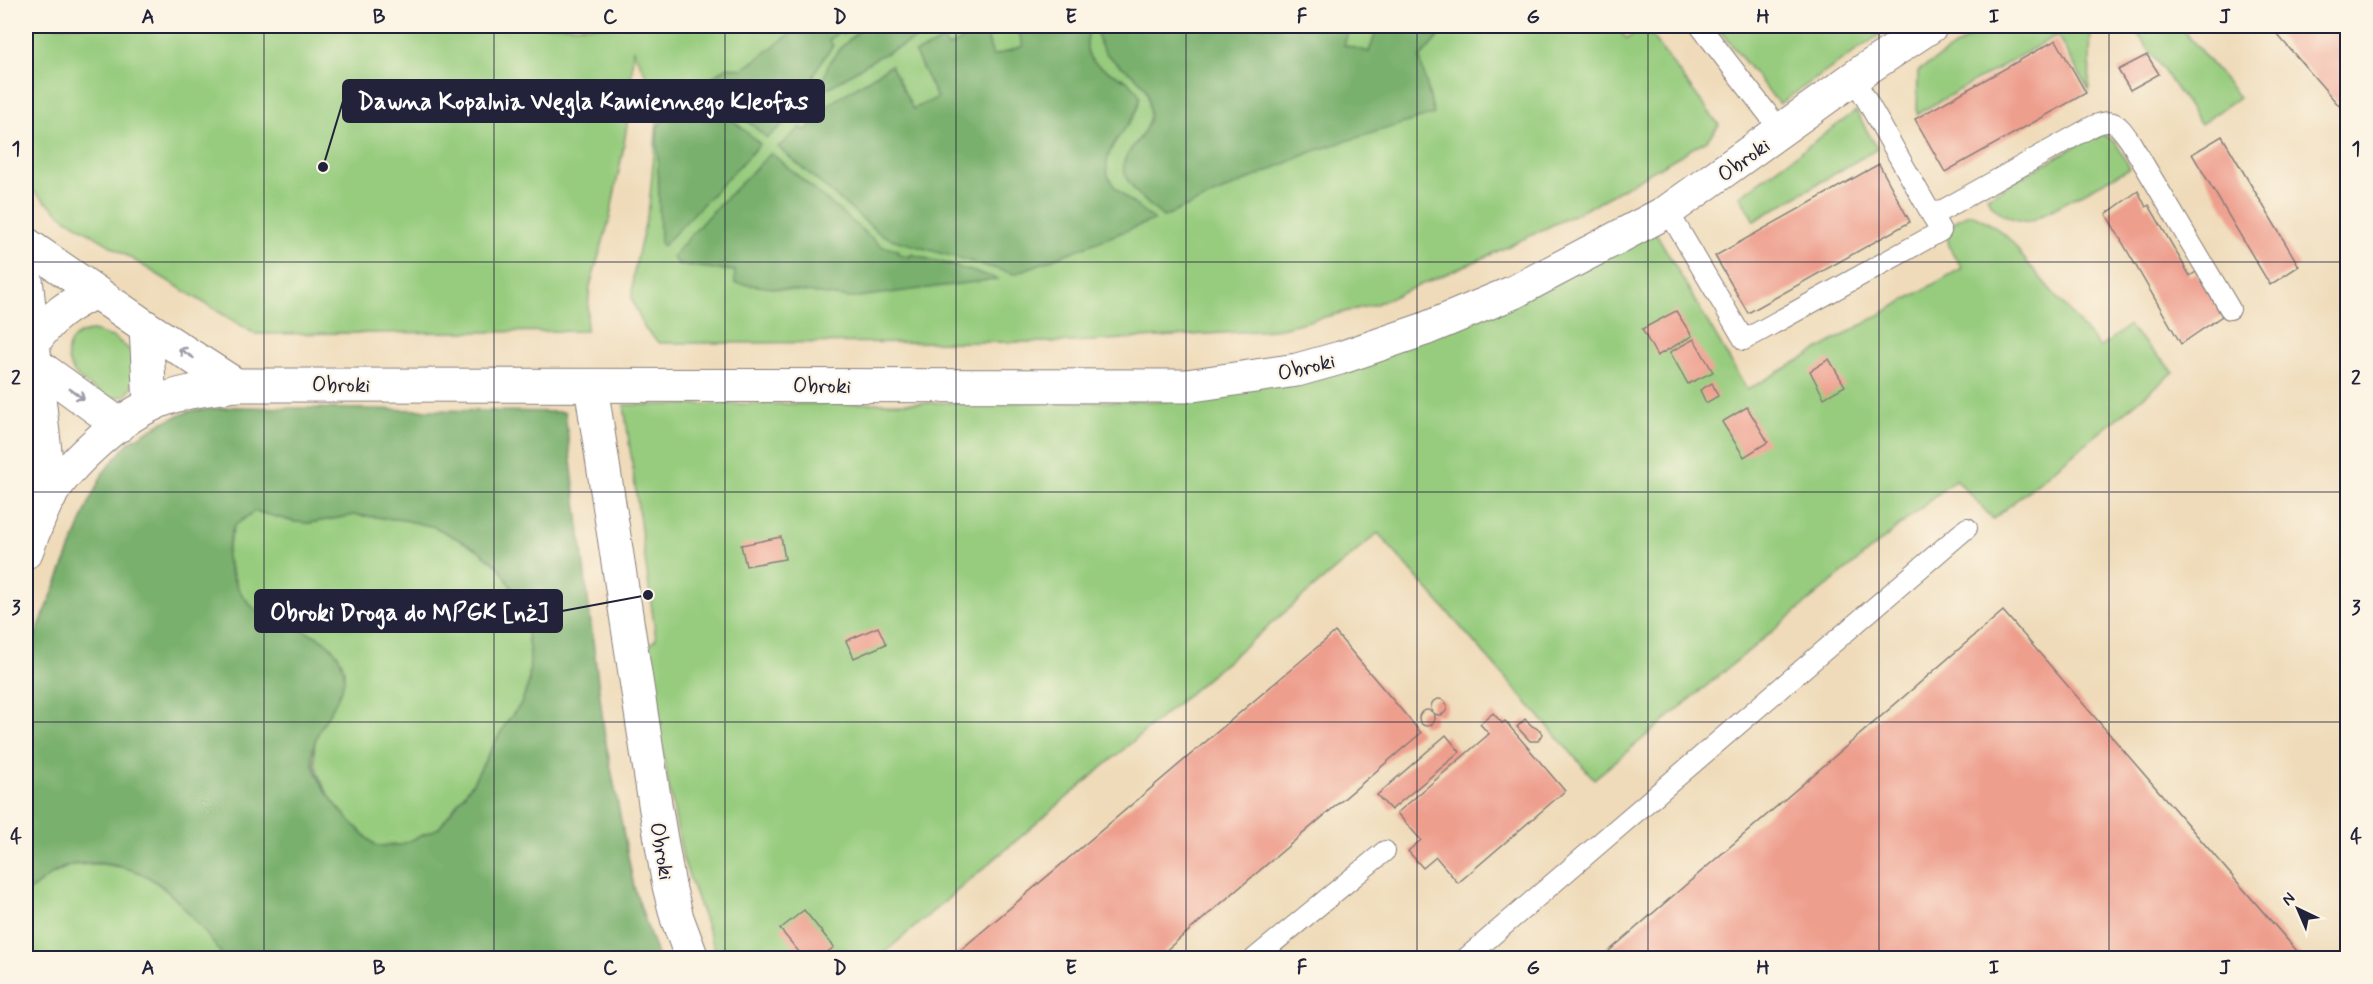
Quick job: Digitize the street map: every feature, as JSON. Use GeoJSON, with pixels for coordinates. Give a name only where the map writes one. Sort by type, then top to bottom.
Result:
{"type":"FeatureCollection","features":[{"type":"Feature","properties":{"kind":"street","name":"Obroki"},"geometry":{"type":"LineString","coordinates":[[26,552],[50,497],[80,457],[120,425],[150,405],[190,392],[236,385],[1186,386],[1248,379],[1297,370],[1425,330],[1514,292],[1668,211],[1931,26]]}},
{"type":"Feature","properties":{"kind":"street"},"geometry":{"type":"LineString","coordinates":[[26,244],[146,327],[236,385]]}},
{"type":"Feature","properties":{"kind":"street"},"geometry":{"type":"LineString","coordinates":[[26,279],[50,497]]}},
{"type":"Feature","properties":{"kind":"street"},"geometry":{"type":"LineString","coordinates":[[34,353],[50,320],[70,305],[95,292]]}},
{"type":"Feature","properties":{"kind":"street"},"geometry":{"type":"LineString","coordinates":[[146,327],[150,405]]}},
{"type":"Feature","properties":{"kind":"street"},"geometry":{"type":"LineString","coordinates":[[34,353],[120,425]]}},
{"type":"Feature","properties":{"kind":"street","name":"Obroki"},"geometry":{"type":"LineString","coordinates":[[591,386],[669,886],[692,958]]}},
{"type":"Feature","properties":{"kind":"lane"},"geometry":{"type":"LineString","coordinates":[[1700,26],[1781,131]]}},
{"type":"Feature","properties":{"kind":"lane"},"geometry":{"type":"LineString","coordinates":[[1668,211],[1744,340],[1941,231],[1854,78]]}},
{"type":"Feature","properties":{"kind":"lane"},"geometry":{"type":"LineString","coordinates":[[1932,216],[2093,126],[2106,121],[2115,123],[2130,141],[2230,309]]}},
{"type":"Feature","properties":{"kind":"lane"},"geometry":{"type":"LineString","coordinates":[[1466,958],[1967,528]]}},
{"type":"Feature","properties":{"kind":"lane"},"geometry":{"type":"LineString","coordinates":[[1255,958],[1386,851]]}},
{"type":"Feature","properties":{"kind":"green space"},"geometry":{"type":"Polygon","coordinates":[[[26,26],[1615,26],[1627,39],[1644,26],[1719,125],[1707,140],[1594,205],[1490,255],[1376,304],[1273,330],[1074,342],[659,343],[645,329],[632,300],[633,276],[649,207],[658,111],[648,79],[633,50],[630,105],[623,150],[609,221],[590,286],[586,331],[255,334],[65,218],[26,185],[26,26]]]}},
{"type":"Feature","properties":{"kind":"green space"},"geometry":{"type":"Polygon","coordinates":[[[801,26],[852,26],[843,34],[839,31],[829,41],[833,45],[817,68],[802,108],[767,138],[703,83],[728,67],[743,69],[801,26]]]}},
{"type":"Feature","properties":{"kind":"green space"},"geometry":{"type":"Polygon","coordinates":[[[864,26],[943,26],[876,58],[827,89],[824,84],[825,75],[832,59],[864,26]]]}},
{"type":"Feature","properties":{"kind":"green space"},"geometry":{"type":"Polygon","coordinates":[[[984,26],[993,56],[1023,46],[1017,26],[1089,26],[1087,49],[1090,57],[1095,63],[1130,83],[1140,98],[1133,117],[1111,149],[1107,162],[1108,173],[1120,193],[1154,220],[1014,274],[891,239],[879,233],[778,147],[801,127],[805,131],[815,122],[812,118],[837,99],[891,65],[913,109],[937,98],[915,53],[944,40],[948,47],[963,40],[961,33],[984,26]]]}},
{"type":"Feature","properties":{"kind":"green space"},"geometry":{"type":"Polygon","coordinates":[[[1097,26],[1350,26],[1344,45],[1369,52],[1378,26],[1412,26],[1439,36],[1420,58],[1434,114],[1314,151],[1163,217],[1136,192],[1126,177],[1124,167],[1125,159],[1145,130],[1149,120],[1148,97],[1138,79],[1111,59],[1104,50],[1099,40],[1097,26]]]}},
{"type":"Feature","properties":{"kind":"green space"},"geometry":{"type":"Polygon","coordinates":[[[1716,26],[1892,26],[1779,104],[1716,26]]]}},
{"type":"Feature","properties":{"kind":"green space"},"geometry":{"type":"Polygon","coordinates":[[[1987,26],[2091,26],[2089,90],[2057,35],[1917,114],[1918,71],[1987,26]]]}},
{"type":"Feature","properties":{"kind":"green space"},"geometry":{"type":"Polygon","coordinates":[[[2132,26],[2180,26],[2239,97],[2201,124],[2132,26]]]}},
{"type":"Feature","properties":{"kind":"green space"},"geometry":{"type":"Polygon","coordinates":[[[695,87],[760,144],[663,246],[660,243],[657,128],[683,94],[695,87]]]}},
{"type":"Feature","properties":{"kind":"green space"},"geometry":{"type":"Polygon","coordinates":[[[1856,111],[1877,149],[1754,221],[1740,196],[1856,111]]]}},
{"type":"Feature","properties":{"kind":"green space"},"geometry":{"type":"Polygon","coordinates":[[[2103,134],[2116,143],[2130,168],[2031,221],[2018,220],[2005,215],[1990,203],[1987,197],[2095,135],[2103,134]]]}},
{"type":"Feature","properties":{"kind":"green space"},"geometry":{"type":"Polygon","coordinates":[[[771,153],[881,246],[898,250],[897,253],[910,257],[911,254],[999,279],[850,298],[735,283],[735,271],[679,265],[672,257],[707,217],[771,153]]]}},
{"type":"Feature","properties":{"kind":"green space"},"geometry":{"type":"Polygon","coordinates":[[[1971,214],[1986,221],[2012,242],[2100,348],[2128,326],[2174,372],[1993,519],[1956,479],[1594,779],[1378,533],[878,958],[721,958],[715,950],[683,859],[643,650],[656,639],[624,405],[1181,401],[1656,233],[1747,390],[1962,268],[1950,248],[1948,236],[1954,223],[1971,214]]]}},
{"type":"Feature","properties":{"kind":"green space"},"geometry":{"type":"Polygon","coordinates":[[[93,331],[115,338],[132,352],[136,380],[126,396],[108,398],[90,387],[74,372],[68,356],[71,342],[76,336],[93,331]]]}},
{"type":"Feature","properties":{"kind":"green space"},"geometry":{"type":"Polygon","coordinates":[[[235,407],[565,412],[605,738],[634,887],[658,958],[224,958],[196,921],[171,895],[155,881],[133,870],[96,863],[72,865],[53,873],[26,894],[26,659],[103,473],[128,443],[159,424],[190,411],[235,407]],[[255,511],[234,526],[227,550],[229,567],[244,597],[259,612],[278,623],[318,637],[337,654],[343,668],[344,681],[318,734],[313,748],[313,763],[322,786],[330,797],[376,846],[400,845],[439,828],[472,784],[506,723],[521,704],[529,682],[530,657],[524,608],[499,567],[477,549],[435,527],[404,520],[355,515],[309,523],[295,522],[255,511]]]}},
{"type":"Feature","properties":{"kind":"green space"},"geometry":{"type":"Polygon","coordinates":[[[255,511],[295,522],[309,523],[355,515],[404,520],[435,527],[477,549],[499,567],[524,608],[530,657],[529,682],[521,704],[506,723],[472,784],[439,828],[400,845],[376,846],[343,813],[324,787],[314,757],[318,732],[327,717],[303,630],[275,622],[255,610],[239,591],[226,555],[234,526],[255,511]]]}},
{"type":"Feature","properties":{"kind":"green space"},"geometry":{"type":"Polygon","coordinates":[[[102,864],[134,870],[159,885],[196,921],[224,958],[26,958],[26,894],[46,878],[71,865],[102,864]]]}},
{"type":"Feature","properties":{"kind":"building"},"geometry":{"type":"Polygon","coordinates":[[[2270,26],[2348,26],[2348,116],[2270,26]]]}},
{"type":"Feature","properties":{"kind":"building"},"geometry":{"type":"Polygon","coordinates":[[[2056,40],[2086,93],[1945,172],[1915,119],[2056,40]]]}},
{"type":"Feature","properties":{"kind":"building"},"geometry":{"type":"Polygon","coordinates":[[[2147,55],[2159,74],[2130,90],[2118,70],[2147,55]]]}},
{"type":"Feature","properties":{"kind":"building"},"geometry":{"type":"Polygon","coordinates":[[[2222,136],[2299,266],[2270,285],[2192,154],[2222,136]]]}},
{"type":"Feature","properties":{"kind":"building"},"geometry":{"type":"Polygon","coordinates":[[[1879,164],[1910,222],[1748,313],[1715,256],[1879,164]]]}},
{"type":"Feature","properties":{"kind":"building"},"geometry":{"type":"Polygon","coordinates":[[[2138,191],[2146,207],[2149,205],[2190,276],[2196,272],[2222,316],[2181,344],[2106,214],[2138,191]]]}},
{"type":"Feature","properties":{"kind":"building"},"geometry":{"type":"Polygon","coordinates":[[[1676,311],[1692,336],[1657,356],[1642,329],[1676,311]]]}},
{"type":"Feature","properties":{"kind":"building"},"geometry":{"type":"Polygon","coordinates":[[[1694,339],[1713,372],[1688,384],[1670,352],[1694,339]]]}},
{"type":"Feature","properties":{"kind":"building"},"geometry":{"type":"Polygon","coordinates":[[[1829,359],[1845,386],[1824,398],[1810,371],[1829,359]]]}},
{"type":"Feature","properties":{"kind":"building"},"geometry":{"type":"Polygon","coordinates":[[[1712,383],[1718,396],[1706,403],[1700,390],[1712,383]]]}},
{"type":"Feature","properties":{"kind":"building"},"geometry":{"type":"Polygon","coordinates":[[[1747,407],[1768,442],[1744,457],[1722,422],[1747,407]]]}},
{"type":"Feature","properties":{"kind":"building"},"geometry":{"type":"Polygon","coordinates":[[[781,537],[785,559],[746,566],[741,545],[781,537]]]}},
{"type":"Feature","properties":{"kind":"building"},"geometry":{"type":"Polygon","coordinates":[[[2003,611],[2303,958],[1601,958],[2003,611]]]}},
{"type":"Feature","properties":{"kind":"building"},"geometry":{"type":"Polygon","coordinates":[[[878,627],[886,644],[854,658],[846,641],[878,627]]]}},
{"type":"Feature","properties":{"kind":"building"},"geometry":{"type":"Polygon","coordinates":[[[1335,632],[1421,733],[1157,958],[951,958],[1335,632]]]}},
{"type":"Feature","properties":{"kind":"building"},"geometry":{"type":"Polygon","coordinates":[[[1439,699],[1445,701],[1447,707],[1445,713],[1439,715],[1433,713],[1431,707],[1433,701],[1439,699]]]}},
{"type":"Feature","properties":{"kind":"building"},"geometry":{"type":"Polygon","coordinates":[[[1427,710],[1433,712],[1435,718],[1433,724],[1427,726],[1421,724],[1419,718],[1421,712],[1427,710]]]}},
{"type":"Feature","properties":{"kind":"building"},"geometry":{"type":"Polygon","coordinates":[[[1493,713],[1502,723],[1505,721],[1565,791],[1458,883],[1436,857],[1423,868],[1408,851],[1421,840],[1397,813],[1489,734],[1480,724],[1493,713]]]}},
{"type":"Feature","properties":{"kind":"building"},"geometry":{"type":"Polygon","coordinates":[[[1525,719],[1540,730],[1542,734],[1538,741],[1530,741],[1517,727],[1525,719]]]}},
{"type":"Feature","properties":{"kind":"building"},"geometry":{"type":"Polygon","coordinates":[[[1446,735],[1460,752],[1391,810],[1377,795],[1446,735]]]}},
{"type":"Feature","properties":{"kind":"building"},"geometry":{"type":"Polygon","coordinates":[[[804,910],[834,947],[820,958],[804,958],[780,929],[804,910]]]}},
{"type":"Feature","properties":{"kind":"place","name":"Dawna Kopalnia Węgla Kamiennego Kleofas"},"geometry":{"type":"Point","coordinates":[323,167]}},
{"type":"Feature","properties":{"kind":"place","name":"Obroki Droga do MPGK [nż]"},"geometry":{"type":"Point","coordinates":[648,595]}}]}
